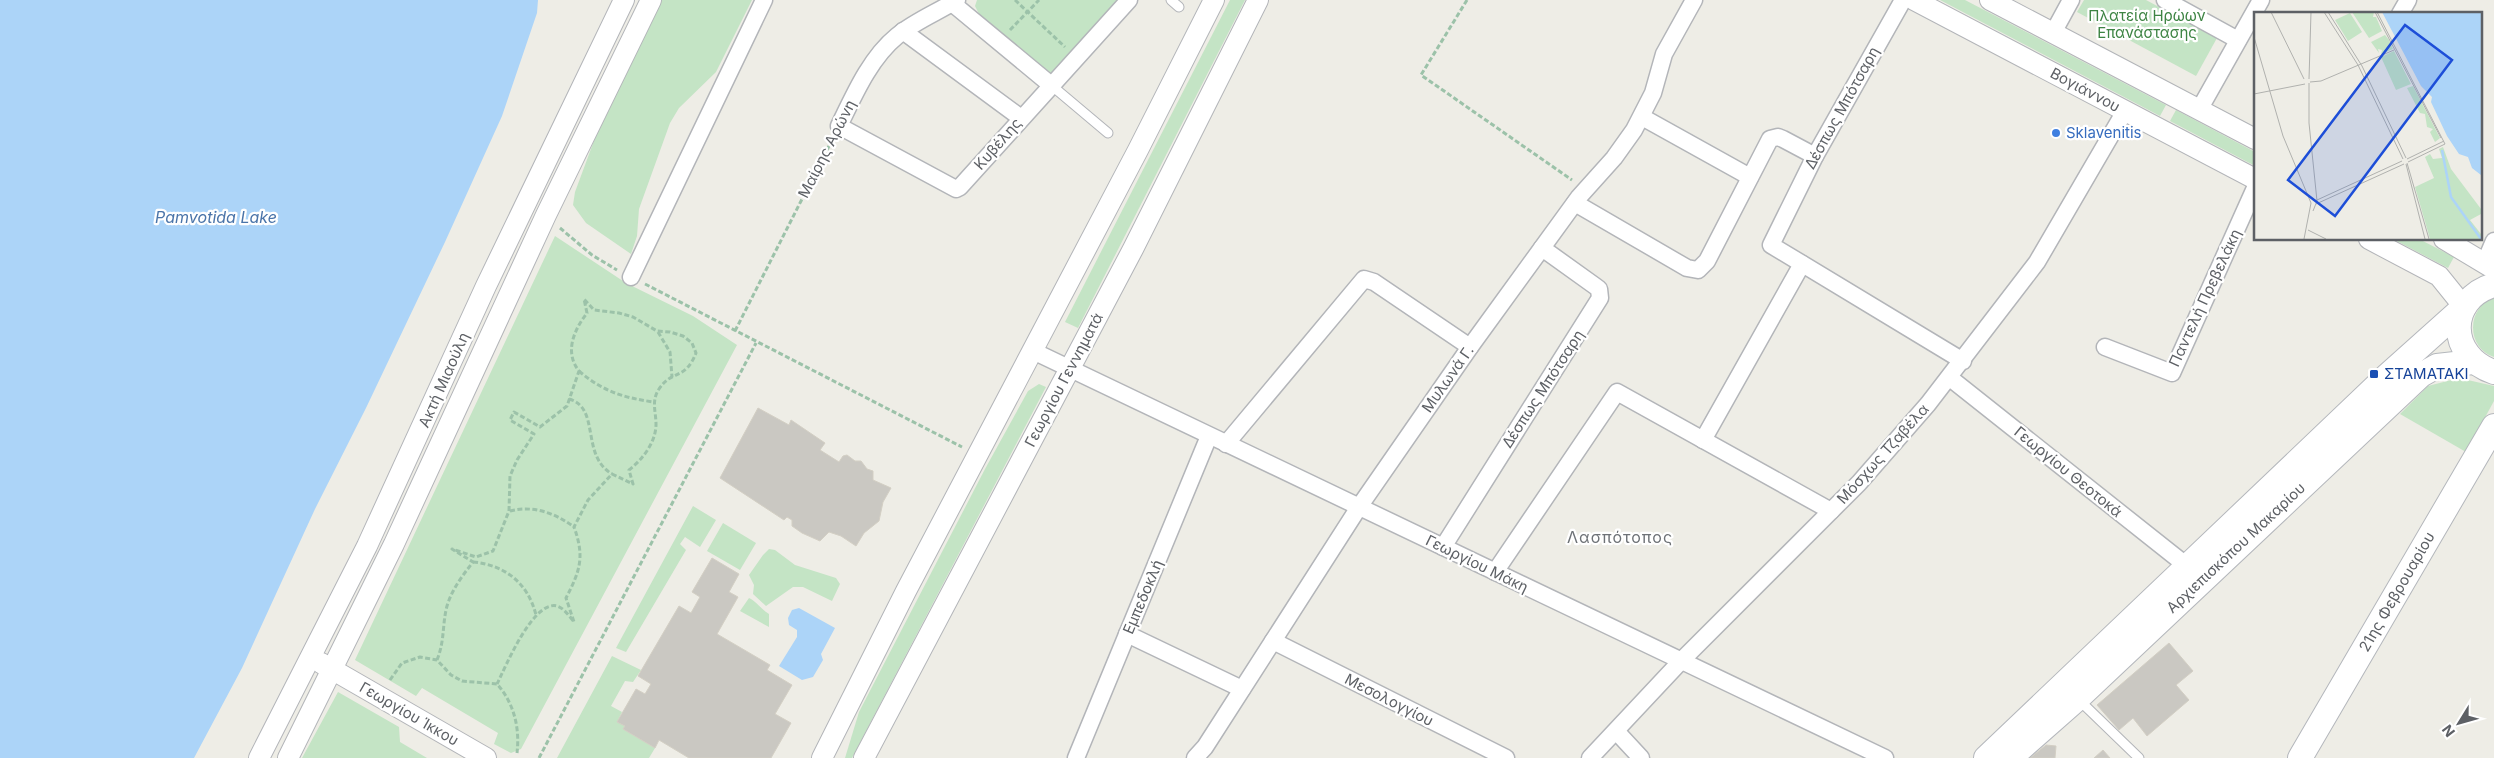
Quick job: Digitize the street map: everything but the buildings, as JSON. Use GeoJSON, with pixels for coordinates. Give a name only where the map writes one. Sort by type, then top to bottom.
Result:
{"type":"FeatureCollection","features":[{"type":"Feature","properties":{"kind":"main road"},"geometry":{"type":"LineString","coordinates":[[1986,758],[2388,375],[2464,307],[2477,292],[2494,285]]}},
{"type":"Feature","properties":{"kind":"main road"},"geometry":{"type":"LineString","coordinates":[[2464,307],[2458,326],[2459,336],[2466,354],[2473,362],[2494,372]]}},
{"type":"Feature","properties":{"kind":"main road","name":"Αρχιεπισκόπου Μακαρίου"},"geometry":{"type":"LineString","coordinates":[[2010,758],[2077,699],[2421,375],[2437,366],[2473,362]]}},
{"type":"Feature","properties":{"kind":"main road","name":"21ης Φεβρουαρίου"},"geometry":{"type":"LineString","coordinates":[[2300,758],[2494,426]]}},
{"type":"Feature","properties":{"kind":"street","name":"Ακτή Μιαούλη"},"geometry":{"type":"LineString","coordinates":[[259,758],[367,546],[486,286],[624,0]]}},
{"type":"Feature","properties":{"kind":"street","name":"Ακτή Μιαούλη"},"geometry":{"type":"LineString","coordinates":[[288,758],[442,443],[546,215],[651,0]]}},
{"type":"Feature","properties":{"kind":"street"},"geometry":{"type":"LineString","coordinates":[[631,277],[764,0]]}},
{"type":"Feature","properties":{"kind":"street","name":"Κυβέλης"},"geometry":{"type":"LineString","coordinates":[[839,126],[956,189],[960,187],[1129,0]]}},
{"type":"Feature","properties":{"kind":"street"},"geometry":{"type":"LineString","coordinates":[[822,758],[1214,0]]}},
{"type":"Feature","properties":{"kind":"street","name":"Γεωργίου Γεννηματά"},"geometry":{"type":"LineString","coordinates":[[864,758],[1070,369],[1258,0]]}},
{"type":"Feature","properties":{"kind":"street","name":"Μυλωνά Γ."},"geometry":{"type":"LineString","coordinates":[[1195,758],[1205,747],[1359,507],[1470,347],[1585,189],[1625,144],[1642,117],[1653,93],[1664,54],[1694,0]]}},
{"type":"Feature","properties":{"kind":"street","name":"Δέσπως Μπότσαρη"},"geometry":{"type":"LineString","coordinates":[[1802,264],[1771,245],[1815,156],[1903,0]]}},
{"type":"Feature","properties":{"kind":"street","name":"Βογιάννου"},"geometry":{"type":"LineString","coordinates":[[1914,0],[2254,178]]}},
{"type":"Feature","properties":{"kind":"street"},"geometry":{"type":"LineString","coordinates":[[1990,0],[2254,138]]}},
{"type":"Feature","properties":{"kind":"street"},"geometry":{"type":"LineString","coordinates":[[2053,33],[2071,0]]}},
{"type":"Feature","properties":{"kind":"street"},"geometry":{"type":"LineString","coordinates":[[2165,0],[2238,40]]}},
{"type":"Feature","properties":{"kind":"street"},"geometry":{"type":"LineString","coordinates":[[2254,12],[2261,0]]}},
{"type":"Feature","properties":{"kind":"street"},"geometry":{"type":"LineString","coordinates":[[2401,12],[2408,0]]}},
{"type":"Feature","properties":{"kind":"street"},"geometry":{"type":"LineString","coordinates":[[955,2],[1052,85]]}},
{"type":"Feature","properties":{"kind":"street","name":"Μαίρης Αρώνη"},"geometry":{"type":"LineString","coordinates":[[839,126],[861,82],[890,43],[903,31],[955,2]]}},
{"type":"Feature","properties":{"kind":"street"},"geometry":{"type":"LineString","coordinates":[[2200,110],[2254,12]]}},
{"type":"Feature","properties":{"kind":"street"},"geometry":{"type":"LineString","coordinates":[[903,31],[1021,118]]}},
{"type":"Feature","properties":{"kind":"street","name":"Μόσχως Τζαβέλα"},"geometry":{"type":"LineString","coordinates":[[1590,758],[1681,661],[1874,467],[1950,378],[2037,262],[2126,111]]}},
{"type":"Feature","properties":{"kind":"street"},"geometry":{"type":"LineString","coordinates":[[1642,117],[1750,177]]}},
{"type":"Feature","properties":{"kind":"street"},"geometry":{"type":"LineString","coordinates":[[1575,203],[1687,268],[1698,270],[1707,262],[1768,142],[1773,138],[1783,139],[1815,156]]}},
{"type":"Feature","properties":{"kind":"street","name":"Παντελή Πρεβελάκη"},"geometry":{"type":"LineString","coordinates":[[2105,347],[2172,373],[2254,190]]}},
{"type":"Feature","properties":{"kind":"street"},"geometry":{"type":"LineString","coordinates":[[2372,240],[2439,276],[2464,307]]}},
{"type":"Feature","properties":{"kind":"street"},"geometry":{"type":"LineString","coordinates":[[2446,240],[2489,266],[2494,240]]}},
{"type":"Feature","properties":{"kind":"street","name":"Δέσπως Μπότσαρη"},"geometry":{"type":"LineString","coordinates":[[1443,547],[1600,298],[1599,289],[1542,248]]}},
{"type":"Feature","properties":{"kind":"street"},"geometry":{"type":"LineString","coordinates":[[1703,440],[1802,264],[1963,361]]}},
{"type":"Feature","properties":{"kind":"street"},"geometry":{"type":"LineString","coordinates":[[1226,444],[1364,279],[1374,282],[1470,347]]}},
{"type":"Feature","properties":{"kind":"street","name":"Γεωργίου Μάκη"},"geometry":{"type":"LineString","coordinates":[[1033,351],[1885,758]]}},
{"type":"Feature","properties":{"kind":"street","name":"Γεωργίου Θεοτοκά"},"geometry":{"type":"LineString","coordinates":[[1950,378],[2187,566]]}},
{"type":"Feature","properties":{"kind":"street"},"geometry":{"type":"LineString","coordinates":[[1495,572],[1617,392],[1831,512]]}},
{"type":"Feature","properties":{"kind":"street","name":"Εμπεδοκλή"},"geometry":{"type":"LineString","coordinates":[[1076,758],[1209,436]]}},
{"type":"Feature","properties":{"kind":"street"},"geometry":{"type":"LineString","coordinates":[[1127,634],[1242,689]]}},
{"type":"Feature","properties":{"kind":"street","name":"Μεσολογγίου"},"geometry":{"type":"LineString","coordinates":[[1273,641],[1506,758]]}},
{"type":"Feature","properties":{"kind":"street","name":"Γεωργίου Ίκκου"},"geometry":{"type":"LineString","coordinates":[[311,656],[486,758]]}},
{"type":"Feature","properties":{"kind":"street"},"geometry":{"type":"LineString","coordinates":[[1616,731],[1641,758]]}},
{"type":"Feature","properties":{"kind":"lane"},"geometry":{"type":"LineString","coordinates":[[1171,0],[1178,6]]}},
{"type":"Feature","properties":{"kind":"lane"},"geometry":{"type":"LineString","coordinates":[[1052,85],[1108,133]]}},
{"type":"Feature","properties":{"kind":"lane"},"geometry":{"type":"LineString","coordinates":[[2077,699],[2139,758]]}},
{"type":"Feature","properties":{"kind":"path"},"geometry":{"type":"LineString","coordinates":[[1015,0],[1066,49]]}},
{"type":"Feature","properties":{"kind":"path"},"geometry":{"type":"LineString","coordinates":[[1011,30],[1039,0]]}},
{"type":"Feature","properties":{"kind":"path"},"geometry":{"type":"LineString","coordinates":[[1467,0],[1421,75],[1585,189]]}},
{"type":"Feature","properties":{"kind":"path","name":"Μαίρης Αρώνη"},"geometry":{"type":"LineString","coordinates":[[735,331],[839,126]]}},
{"type":"Feature","properties":{"kind":"path"},"geometry":{"type":"LineString","coordinates":[[546,215],[592,255],[631,277],[756,343],[978,455]]}},
{"type":"Feature","properties":{"kind":"path"},"geometry":{"type":"LineString","coordinates":[[568,399],[574,401],[583,410],[595,455],[602,466],[612,474],[633,484],[630,470],[649,448],[656,431],[654,402],[659,389],[672,377],[686,372],[696,353],[692,343],[682,336],[670,332],[657,331],[633,317],[608,310],[594,310],[584,299],[587,313],[577,327],[572,343],[573,361],[579,371],[605,390],[618,396],[654,402]]}},
{"type":"Feature","properties":{"kind":"path"},"geometry":{"type":"LineString","coordinates":[[657,331],[670,352],[672,377]]}},
{"type":"Feature","properties":{"kind":"path"},"geometry":{"type":"LineString","coordinates":[[538,758],[756,343]]}},
{"type":"Feature","properties":{"kind":"path"},"geometry":{"type":"LineString","coordinates":[[536,615],[529,595],[508,573],[494,565],[473,562],[452,549],[476,558],[487,555],[498,544],[509,511],[510,476],[517,460],[534,434],[510,420],[514,412],[540,427],[567,406],[579,371]]}},
{"type":"Feature","properties":{"kind":"path"},"geometry":{"type":"LineString","coordinates":[[498,684],[510,658],[536,615],[548,606],[555,605],[561,608],[574,622],[566,598],[577,578],[582,555],[574,527],[588,500],[612,474]]}},
{"type":"Feature","properties":{"kind":"path"},"geometry":{"type":"LineString","coordinates":[[509,511],[530,508],[552,514],[574,527]]}},
{"type":"Feature","properties":{"kind":"path"},"geometry":{"type":"LineString","coordinates":[[437,660],[443,641],[445,615],[450,599],[473,562]]}},
{"type":"Feature","properties":{"kind":"path"},"geometry":{"type":"LineString","coordinates":[[390,680],[397,668],[407,660],[420,657],[437,660],[457,679],[498,684],[505,694],[518,726],[517,752]]}},
{"type":"Feature","properties":{"kind":"green space"},"geometry":{"type":"Polygon","coordinates":[[[662,0],[752,0],[716,72],[679,108],[670,123],[639,209],[637,236],[631,254],[586,223],[573,205],[575,192],[595,138],[662,0]]]}},
{"type":"Feature","properties":{"kind":"green space"},"geometry":{"type":"Polygon","coordinates":[[[977,0],[1120,0],[1051,76],[979,14],[975,6],[977,0]]]}},
{"type":"Feature","properties":{"kind":"green space"},"geometry":{"type":"Polygon","coordinates":[[[1230,0],[1245,0],[1078,328],[1065,322],[1230,0]]]}},
{"type":"Feature","properties":{"kind":"green space"},"geometry":{"type":"Polygon","coordinates":[[[1940,0],[1965,0],[2166,105],[2160,116],[1940,0]]]}},
{"type":"Feature","properties":{"kind":"green space","name":"Πλατεία Ηρώων Επανάστασης"},"geometry":{"type":"Polygon","coordinates":[[[2084,0],[2146,0],[2217,38],[2196,76],[2077,12],[2084,0]]]}},
{"type":"Feature","properties":{"kind":"green space"},"geometry":{"type":"Polygon","coordinates":[[[2176,110],[2254,151],[2254,165],[2170,121],[2176,110]]]}},
{"type":"Feature","properties":{"kind":"green space"},"geometry":{"type":"Polygon","coordinates":[[[555,236],[626,283],[693,316],[737,345],[521,749],[511,753],[494,744],[498,733],[422,688],[416,696],[355,660],[555,236]]]}},
{"type":"Feature","properties":{"kind":"green space"},"geometry":{"type":"Polygon","coordinates":[[[2395,240],[2421,240],[2454,257],[2448,268],[2395,240]]]}},
{"type":"Feature","properties":{"kind":"green space"},"geometry":{"type":"Polygon","coordinates":[[[2494,298],[2494,357],[2478,345],[2474,337],[2473,328],[2474,318],[2478,310],[2494,298]]]}},
{"type":"Feature","properties":{"kind":"green space"},"geometry":{"type":"Polygon","coordinates":[[[2459,378],[2494,386],[2494,401],[2466,452],[2400,414],[2428,386],[2459,378]]]}},
{"type":"Feature","properties":{"kind":"green space"},"geometry":{"type":"Polygon","coordinates":[[[1039,384],[1046,387],[852,758],[845,758],[859,712],[985,469],[1028,391],[1039,384]]]}},
{"type":"Feature","properties":{"kind":"green space"},"geometry":{"type":"Polygon","coordinates":[[[693,506],[716,520],[700,547],[685,537],[680,544],[686,550],[626,652],[616,648],[693,506]]]}},
{"type":"Feature","properties":{"kind":"green space"},"geometry":{"type":"Polygon","coordinates":[[[723,523],[756,543],[740,570],[707,551],[723,523]]]}},
{"type":"Feature","properties":{"kind":"green space"},"geometry":{"type":"Polygon","coordinates":[[[769,549],[775,550],[795,565],[836,578],[840,584],[832,601],[803,587],[793,587],[766,606],[753,594],[754,585],[749,575],[769,549]]]}},
{"type":"Feature","properties":{"kind":"green space"},"geometry":{"type":"Polygon","coordinates":[[[749,598],[769,614],[769,627],[740,611],[749,598]]]}},
{"type":"Feature","properties":{"kind":"green space"},"geometry":{"type":"Polygon","coordinates":[[[612,656],[641,670],[633,682],[625,681],[611,706],[622,712],[617,722],[625,726],[623,729],[655,748],[649,758],[557,758],[612,656]]]}},
{"type":"Feature","properties":{"kind":"green space"},"geometry":{"type":"Polygon","coordinates":[[[338,692],[399,727],[400,742],[427,758],[302,758],[338,692]]]}},
{"type":"Feature","properties":{"kind":"water","name":"Pamvotida Lake"},"geometry":{"type":"Polygon","coordinates":[[[0,0],[538,0],[537,13],[502,116],[445,242],[366,408],[315,509],[242,668],[194,758],[0,758],[0,0]]]}},
{"type":"Feature","properties":{"kind":"water"},"geometry":{"type":"Polygon","coordinates":[[[799,608],[835,628],[821,654],[823,660],[813,677],[802,680],[779,666],[797,637],[797,630],[789,625],[788,618],[792,610],[799,608]]]}},
{"type":"Feature","properties":{"kind":"place","name":"Sklavenitis"},"geometry":{"type":"Point","coordinates":[2056,133]}},
{"type":"Feature","properties":{"kind":"place","name":"ΣΤΑΜΑΤΑΚΙ"},"geometry":{"type":"Point","coordinates":[2374,374]}},
{"type":"Feature","properties":{"kind":"district","name":"Λασπότοπος"},"geometry":{"type":"Point","coordinates":[1620,537]}}]}
